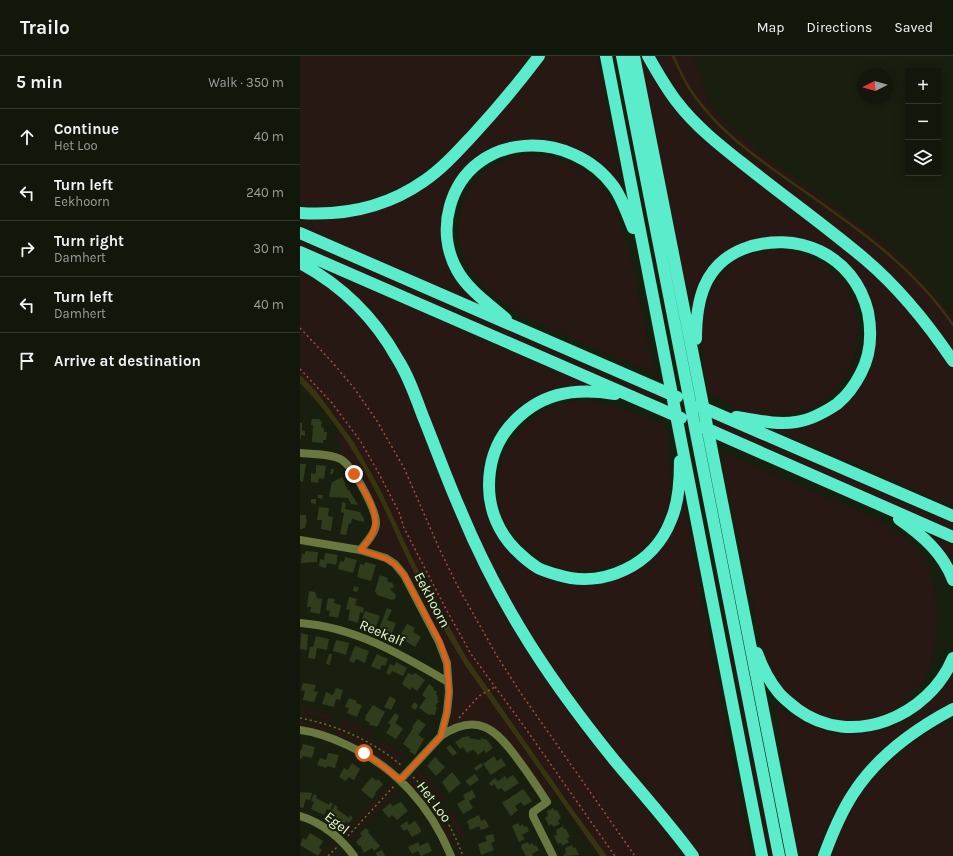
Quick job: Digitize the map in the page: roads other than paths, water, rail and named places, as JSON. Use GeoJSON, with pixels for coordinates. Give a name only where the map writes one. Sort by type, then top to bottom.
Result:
{"type":"FeatureCollection","features":[{"type":"Feature","properties":{"kind":"highway"},"geometry":{"type":"LineString","coordinates":[[300,213],[332,214],[368,208],[390,200],[425,181],[461,148],[493,114],[539,56]]}},
{"type":"Feature","properties":{"kind":"highway"},"geometry":{"type":"LineString","coordinates":[[606,56],[762,856]]}},
{"type":"Feature","properties":{"kind":"highway"},"geometry":{"type":"LineString","coordinates":[[622,56],[779,856]]}},
{"type":"Feature","properties":{"kind":"highway"},"geometry":{"type":"LineString","coordinates":[[634,56],[792,856]]}},
{"type":"Feature","properties":{"kind":"highway"},"geometry":{"type":"LineString","coordinates":[[648,56],[678,103],[703,130],[732,155],[871,265],[917,312],[935,334],[953,361]]}},
{"type":"Feature","properties":{"kind":"highway"},"geometry":{"type":"LineString","coordinates":[[513,325],[467,284],[458,271],[451,256],[446,230],[452,197],[460,183],[469,172],[491,154],[510,148],[539,145],[553,147],[568,152],[594,166],[614,187],[623,204],[644,256]]}},
{"type":"Feature","properties":{"kind":"highway"},"geometry":{"type":"LineString","coordinates":[[300,233],[953,516]]}},
{"type":"Feature","properties":{"kind":"highway"},"geometry":{"type":"LineString","coordinates":[[696,365],[697,313],[703,289],[714,270],[722,262],[741,250],[770,242],[787,241],[803,244],[820,250],[847,270],[858,286],[865,301],[870,322],[871,341],[868,355],[853,388],[842,400],[827,411],[812,418],[798,422],[779,424],[719,415]]}},
{"type":"Feature","properties":{"kind":"highway"},"geometry":{"type":"LineString","coordinates":[[300,252],[953,537]]}},
{"type":"Feature","properties":{"kind":"highway"},"geometry":{"type":"LineString","coordinates":[[300,263],[325,277],[347,294],[369,316],[384,336],[398,359],[413,391],[469,531],[520,629],[566,698],[614,760],[693,856]]}},
{"type":"Feature","properties":{"kind":"highway"},"geometry":{"type":"LineString","coordinates":[[633,397],[598,391],[563,393],[547,398],[531,406],[518,417],[505,432],[496,447],[492,462],[489,478],[491,505],[501,532],[525,559],[539,568],[564,577],[582,580],[612,576],[641,561],[651,552],[661,539],[671,521],[676,506],[680,470],[678,428]]}},
{"type":"Feature","properties":{"kind":"highway"},"geometry":{"type":"LineString","coordinates":[[875,503],[917,531],[931,544],[943,559],[953,580]]}},
{"type":"Feature","properties":{"kind":"highway"},"geometry":{"type":"LineString","coordinates":[[745,616],[760,661],[779,694],[800,712],[824,723],[842,726],[866,726],[887,721],[904,713],[921,702],[935,688],[948,671],[953,658]]}},
{"type":"Feature","properties":{"kind":"highway"},"geometry":{"type":"LineString","coordinates":[[824,856],[832,833],[842,813],[853,794],[867,776],[900,744],[953,709]]}},
{"type":"Feature","properties":{"kind":"street"},"geometry":{"type":"LineString","coordinates":[[300,453],[342,460],[354,474],[370,504],[376,525],[374,532],[360,550]]}},
{"type":"Feature","properties":{"kind":"street","name":"Eekhoorn"},"geometry":{"type":"LineString","coordinates":[[300,540],[360,550],[386,558],[399,568],[440,642],[447,663],[448,702],[441,736]]}},
{"type":"Feature","properties":{"kind":"street","name":"Reekalf"},"geometry":{"type":"LineString","coordinates":[[300,623],[344,631],[380,644],[412,660],[448,682]]}},
{"type":"Feature","properties":{"kind":"street"},"geometry":{"type":"LineString","coordinates":[[400,780],[441,736],[450,730],[468,725],[484,727],[502,738],[547,802],[533,812],[533,816],[553,856]]}},
{"type":"Feature","properties":{"kind":"street","name":"Het Loo"},"geometry":{"type":"LineString","coordinates":[[300,730],[321,734],[364,753],[384,766],[400,780],[430,815],[452,856]]}},
{"type":"Feature","properties":{"kind":"street","name":"Egel"},"geometry":{"type":"LineString","coordinates":[[300,816],[311,819],[334,835],[354,856]]}},
{"type":"Feature","properties":{"kind":"waterway"},"geometry":{"type":"LineString","coordinates":[[673,56],[692,92],[724,129],[759,159],[879,246],[919,283],[937,303],[953,325]]}}]}
